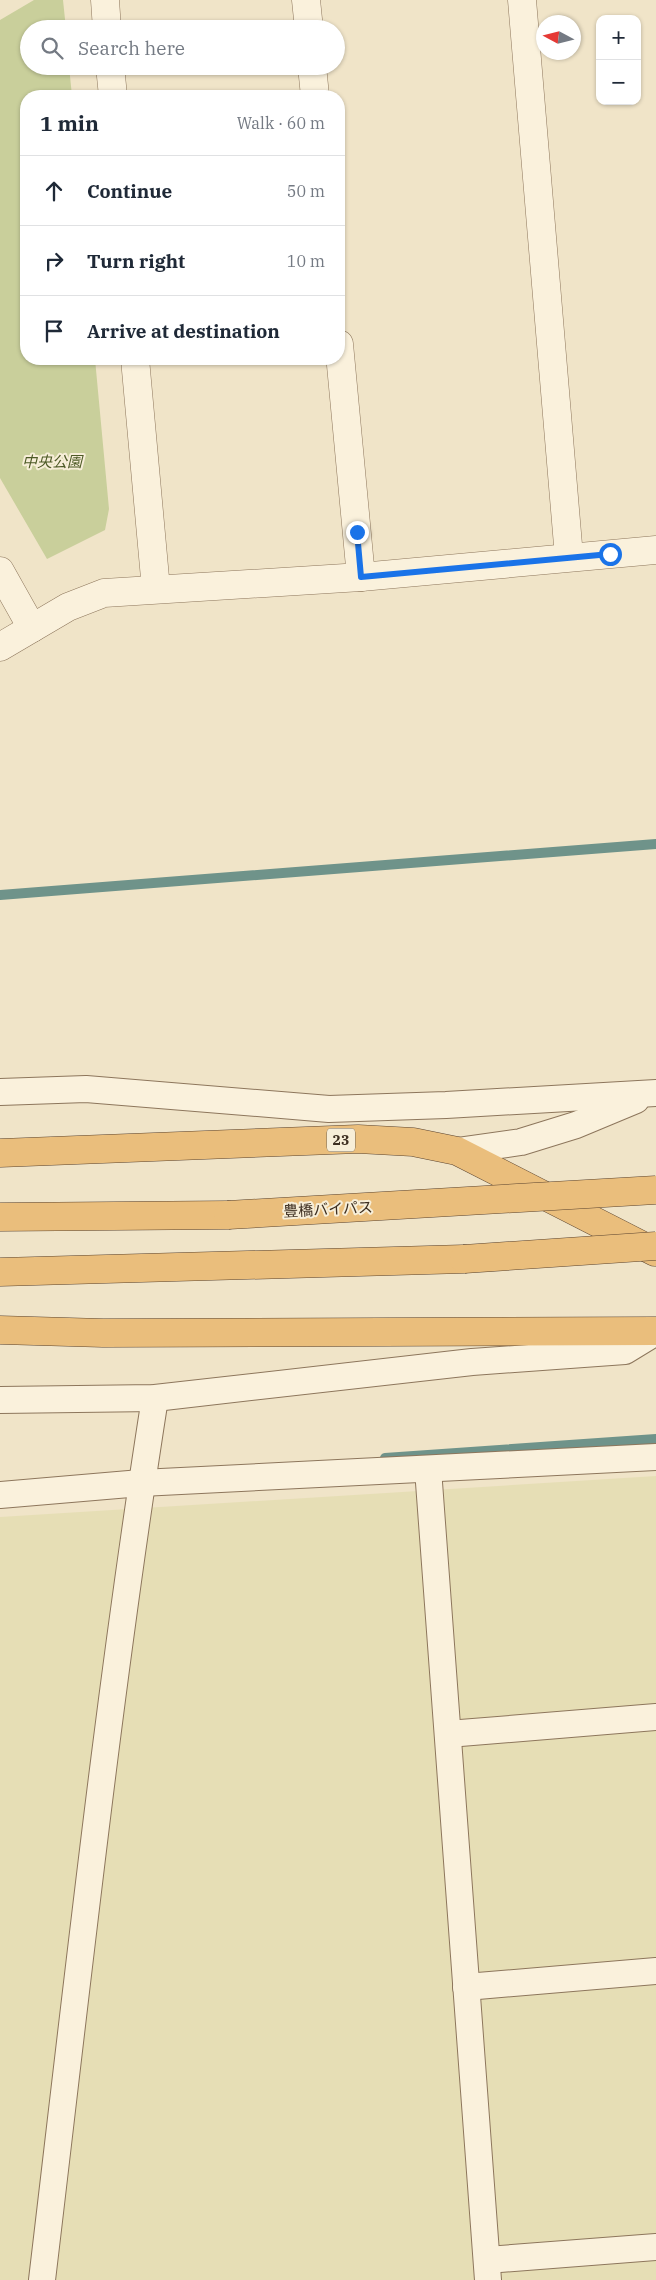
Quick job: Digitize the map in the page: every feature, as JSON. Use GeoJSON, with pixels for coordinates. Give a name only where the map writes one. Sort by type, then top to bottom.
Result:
{"type":"FeatureCollection","features":[{"type":"Feature","properties":{"kind":"highway","name":"23"},"geometry":{"type":"LineString","coordinates":[[0,1153],[358,1139],[413,1142],[457,1151],[656,1253]]}},
{"type":"Feature","properties":{"kind":"highway","name":"豊橋バイパス"},"geometry":{"type":"LineString","coordinates":[[0,1218],[228,1215],[656,1190]]}},
{"type":"Feature","properties":{"kind":"highway"},"geometry":{"type":"LineString","coordinates":[[0,1272],[464,1259],[656,1246]]}},
{"type":"Feature","properties":{"kind":"highway"},"geometry":{"type":"LineString","coordinates":[[0,1330],[103,1333],[656,1331]]}},
{"type":"Feature","properties":{"kind":"street"},"geometry":{"type":"LineString","coordinates":[[105,0],[106,20]]}},
{"type":"Feature","properties":{"kind":"street"},"geometry":{"type":"LineString","coordinates":[[306,0],[307,20]]}},
{"type":"Feature","properties":{"kind":"street"},"geometry":{"type":"LineString","coordinates":[[522,0],[569,557]]}},
{"type":"Feature","properties":{"kind":"street"},"geometry":{"type":"LineString","coordinates":[[111,75],[112,90]]}},
{"type":"Feature","properties":{"kind":"street"},"geometry":{"type":"LineString","coordinates":[[313,75],[314,90]]}},
{"type":"Feature","properties":{"kind":"street"},"geometry":{"type":"LineString","coordinates":[[136,365],[156,589]]}},
{"type":"Feature","properties":{"kind":"street"},"geometry":{"type":"LineString","coordinates":[[341,365],[361,577]]}},
{"type":"Feature","properties":{"kind":"street"},"geometry":{"type":"LineString","coordinates":[[0,647],[68,607],[104,593],[361,577],[656,550]]}},
{"type":"Feature","properties":{"kind":"street"},"geometry":{"type":"LineString","coordinates":[[0,571],[32,628]]}},
{"type":"Feature","properties":{"kind":"street"},"geometry":{"type":"LineString","coordinates":[[0,1092],[86,1090],[329,1109],[446,1105],[655,1093]]}},
{"type":"Feature","properties":{"kind":"street"},"geometry":{"type":"LineString","coordinates":[[457,1151],[521,1142],[576,1125],[655,1093]]}},
{"type":"Feature","properties":{"kind":"street"},"geometry":{"type":"LineString","coordinates":[[0,1400],[155,1398],[472,1362],[625,1351],[656,1331]]}},
{"type":"Feature","properties":{"kind":"street"},"geometry":{"type":"LineString","coordinates":[[42,2280],[86,1908],[155,1398]]}},
{"type":"Feature","properties":{"kind":"street"},"geometry":{"type":"LineString","coordinates":[[0,1495],[142,1483],[656,1457]]}},
{"type":"Feature","properties":{"kind":"street"},"geometry":{"type":"LineString","coordinates":[[428,1469],[487,2270],[656,2247]]}},
{"type":"Feature","properties":{"kind":"street"},"geometry":{"type":"LineString","coordinates":[[448,1734],[656,1717]]}},
{"type":"Feature","properties":{"kind":"street"},"geometry":{"type":"LineString","coordinates":[[466,1987],[656,1971]]}},
{"type":"Feature","properties":{"kind":"shaded area"},"geometry":{"type":"Polygon","coordinates":[[[656,1476],[656,2280],[0,2280],[0,1517],[656,1476]]]}},
{"type":"Feature","properties":{"kind":"green space","name":"中央公園"},"geometry":{"type":"Polygon","coordinates":[[[34,0],[63,0],[65,20],[20,20],[20,75],[70,75],[71,90],[20,90],[20,365],[96,365],[109,509],[105,530],[47,559],[0,478],[0,20],[34,0]]]}},
{"type":"Feature","properties":{"kind":"waterway"},"geometry":{"type":"LineString","coordinates":[[0,895],[656,844]]}},
{"type":"Feature","properties":{"kind":"waterway"},"geometry":{"type":"LineString","coordinates":[[385,1458],[656,1439]]}},
{"type":"Feature","properties":{"kind":"route"},"geometry":{"type":"LineString","coordinates":[[357,532],[361,577],[610,554]]}}]}
